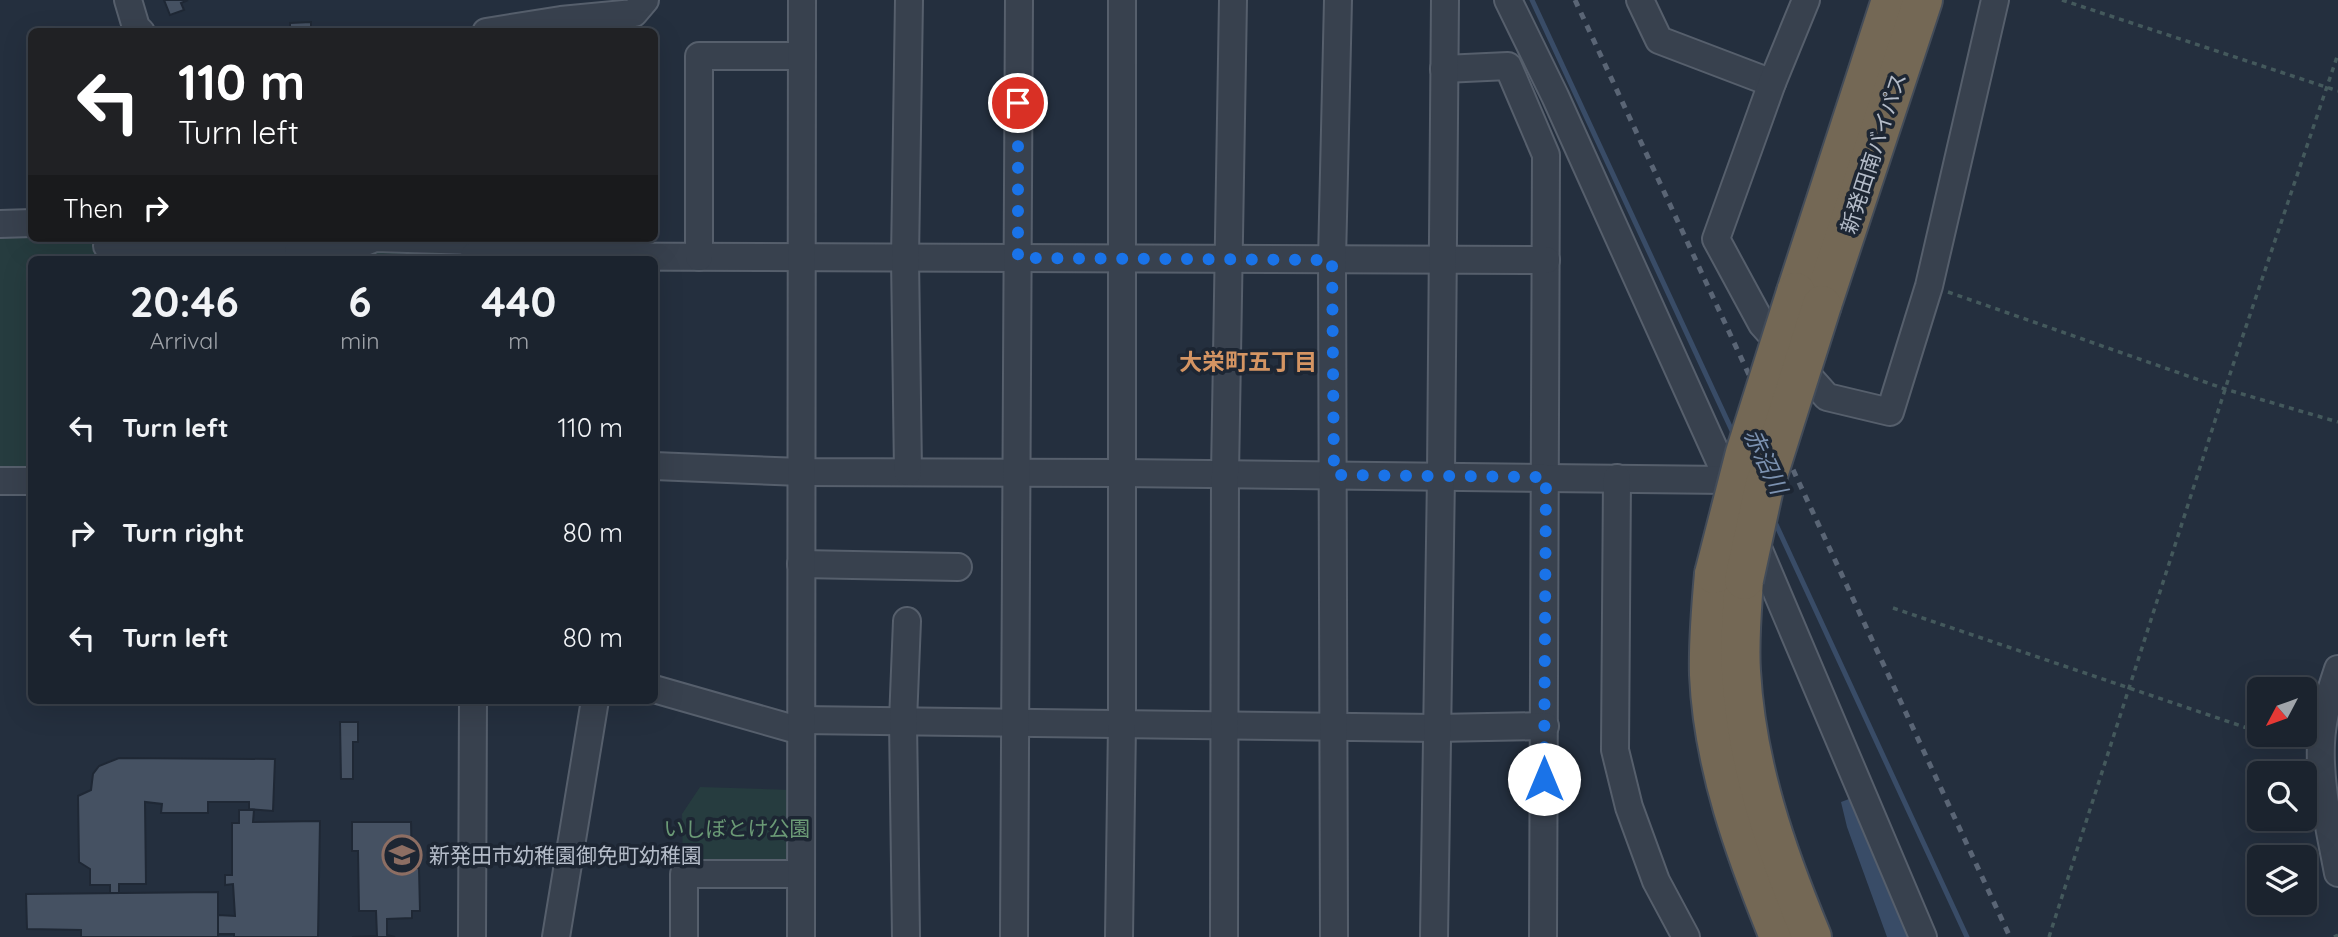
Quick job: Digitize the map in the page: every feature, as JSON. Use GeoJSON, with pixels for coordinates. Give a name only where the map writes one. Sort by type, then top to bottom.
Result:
{"type":"FeatureCollection","features":[{"type":"Feature","properties":{"kind":"highway","name":"新発田南バイパス"},"geometry":{"type":"LineString","coordinates":[[1809,299],[1891,0]]}},
{"type":"Feature","properties":{"kind":"highway","name":"新発田南バイパス"},"geometry":{"type":"LineString","coordinates":[[1809,299],[1923,0]]}},
{"type":"Feature","properties":{"kind":"highway"},"geometry":{"type":"LineString","coordinates":[[1779,937],[1748,860],[1729,796],[1716,732],[1709,677],[1709,644],[1729,577],[1745,453],[1809,299]]}},
{"type":"Feature","properties":{"kind":"highway"},"geometry":{"type":"LineString","coordinates":[[1729,577],[1746,727],[1759,787],[1777,849],[1812,937]]}},
{"type":"Feature","properties":{"kind":"street"},"geometry":{"type":"LineString","coordinates":[[128,0],[137,28]]}},
{"type":"Feature","properties":{"kind":"street"},"geometry":{"type":"LineString","coordinates":[[511,28],[634,13],[645,0]]}},
{"type":"Feature","properties":{"kind":"street"},"geometry":{"type":"LineString","coordinates":[[801,937],[802,0]]}},
{"type":"Feature","properties":{"kind":"street"},"geometry":{"type":"LineString","coordinates":[[908,472],[905,258],[909,0]]}},
{"type":"Feature","properties":{"kind":"street"},"geometry":{"type":"LineString","coordinates":[[1014,937],[1019,0]]}},
{"type":"Feature","properties":{"kind":"street"},"geometry":{"type":"LineString","coordinates":[[1119,937],[1122,724],[1122,0]]}},
{"type":"Feature","properties":{"kind":"street"},"geometry":{"type":"LineString","coordinates":[[1224,937],[1225,474],[1233,0]]}},
{"type":"Feature","properties":{"kind":"street"},"geometry":{"type":"LineString","coordinates":[[1334,937],[1332,260],[1338,0]]}},
{"type":"Feature","properties":{"kind":"street"},"geometry":{"type":"LineString","coordinates":[[1434,937],[1444,0]]}},
{"type":"Feature","properties":{"kind":"street"},"geometry":{"type":"LineString","coordinates":[[1508,0],[1555,96],[1728,480],[1923,937]]}},
{"type":"Feature","properties":{"kind":"street"},"geometry":{"type":"LineString","coordinates":[[1640,0],[1659,40],[1772,83]]}},
{"type":"Feature","properties":{"kind":"street"},"geometry":{"type":"LineString","coordinates":[[1806,0],[1772,83],[1716,239],[1762,324],[1827,397],[1890,412],[1929,286],[1995,0]]}},
{"type":"Feature","properties":{"kind":"street"},"geometry":{"type":"LineString","coordinates":[[699,257],[699,56],[802,57]]}},
{"type":"Feature","properties":{"kind":"street"},"geometry":{"type":"LineString","coordinates":[[1444,69],[1508,66],[1546,155],[1543,937]]}},
{"type":"Feature","properties":{"kind":"street"},"geometry":{"type":"LineString","coordinates":[[0,224],[28,223]]}},
{"type":"Feature","properties":{"kind":"street"},"geometry":{"type":"LineString","coordinates":[[108,242],[107,246],[164,242],[225,252],[291,248],[348,249],[367,242]]}},
{"type":"Feature","properties":{"kind":"street"},"geometry":{"type":"LineString","coordinates":[[390,242],[431,250],[474,249],[699,257],[1546,260]]}},
{"type":"Feature","properties":{"kind":"street"},"geometry":{"type":"LineString","coordinates":[[658,466],[802,472],[1728,480]]}},
{"type":"Feature","properties":{"kind":"street"},"geometry":{"type":"LineString","coordinates":[[1617,478],[1615,750],[1629,807],[1657,881],[1686,937]]}},
{"type":"Feature","properties":{"kind":"street"},"geometry":{"type":"LineString","coordinates":[[0,481],[28,481]]}},
{"type":"Feature","properties":{"kind":"street"},"geometry":{"type":"LineString","coordinates":[[801,564],[958,567]]}},
{"type":"Feature","properties":{"kind":"street"},"geometry":{"type":"LineString","coordinates":[[906,937],[903,722],[907,621]]}},
{"type":"Feature","properties":{"kind":"street"},"geometry":{"type":"LineString","coordinates":[[2338,669],[2326,704],[2321,743],[2323,788],[2338,873]]}},
{"type":"Feature","properties":{"kind":"street"},"geometry":{"type":"LineString","coordinates":[[658,690],[801,725],[903,722],[1437,728],[1545,726]]}},
{"type":"Feature","properties":{"kind":"street"},"geometry":{"type":"LineString","coordinates":[[472,937],[473,704]]}},
{"type":"Feature","properties":{"kind":"street"},"geometry":{"type":"LineString","coordinates":[[556,937],[593,704]]}},
{"type":"Feature","properties":{"kind":"street"},"geometry":{"type":"LineString","coordinates":[[684,937],[684,874],[801,874]]}},
{"type":"Feature","properties":{"kind":"path"},"geometry":{"type":"LineString","coordinates":[[2062,0],[2338,91]]}},
{"type":"Feature","properties":{"kind":"path"},"geometry":{"type":"LineString","coordinates":[[2049,937],[2225,389],[2338,54]]}},
{"type":"Feature","properties":{"kind":"path"},"geometry":{"type":"LineString","coordinates":[[1929,286],[2225,389],[2338,422]]}},
{"type":"Feature","properties":{"kind":"path"},"geometry":{"type":"LineString","coordinates":[[1893,608],[2247,728]]}},
{"type":"Feature","properties":{"kind":"path"},"geometry":{"type":"LineString","coordinates":[[2317,743],[2321,743]]}},
{"type":"Feature","properties":{"kind":"green space"},"geometry":{"type":"Polygon","coordinates":[[[0,234],[28,234],[28,242],[461,242],[460,256],[28,256],[28,471],[0,470],[0,234]]]}},
{"type":"Feature","properties":{"kind":"green space","name":"いしぼとけ公園"},"geometry":{"type":"Polygon","coordinates":[[[700,787],[791,790],[792,868],[683,869],[682,814],[700,787]]]}},
{"type":"Feature","properties":{"kind":"water"},"geometry":{"type":"Polygon","coordinates":[[[1841,769],[1923,937],[1887,937],[1847,827],[1841,802],[1849,799],[1841,769]]]}},
{"type":"Feature","properties":{"kind":"building"},"geometry":{"type":"Polygon","coordinates":[[[164,0],[188,0],[181,3],[184,10],[170,15],[164,0]]]}},
{"type":"Feature","properties":{"kind":"building"},"geometry":{"type":"Polygon","coordinates":[[[311,22],[311,28],[290,28],[290,23],[311,22]]]}},
{"type":"Feature","properties":{"kind":"building"},"geometry":{"type":"Polygon","coordinates":[[[340,722],[358,722],[358,742],[353,742],[353,779],[341,779],[340,722]]]}},
{"type":"Feature","properties":{"kind":"building"},"geometry":{"type":"Polygon","coordinates":[[[119,758],[275,759],[273,811],[249,809],[249,802],[208,802],[208,813],[161,813],[162,804],[145,802],[146,884],[119,884],[119,893],[110,893],[110,885],[90,885],[90,869],[79,862],[78,796],[91,790],[93,774],[99,766],[119,758]]]}},
{"type":"Feature","properties":{"kind":"building"},"geometry":{"type":"Polygon","coordinates":[[[239,810],[254,810],[253,822],[320,821],[318,937],[234,937],[234,934],[218,934],[218,915],[235,916],[233,884],[225,885],[225,875],[232,875],[232,823],[239,823],[239,810]]]}},
{"type":"Feature","properties":{"kind":"building"},"geometry":{"type":"Polygon","coordinates":[[[352,822],[411,822],[412,868],[419,868],[420,911],[412,911],[412,918],[387,919],[387,935],[395,937],[352,937],[377,936],[376,911],[359,911],[358,851],[352,851],[352,822]]]}},
{"type":"Feature","properties":{"kind":"building"},"geometry":{"type":"Polygon","coordinates":[[[218,892],[218,937],[81,937],[81,930],[27,929],[26,894],[218,892]]]}},
{"type":"Feature","properties":{"kind":"waterway","name":"赤沼川"},"geometry":{"type":"LineString","coordinates":[[1532,0],[1734,435]]}},
{"type":"Feature","properties":{"kind":"waterway","name":"赤沼川"},"geometry":{"type":"LineString","coordinates":[[1774,520],[1967,937]]}},
{"type":"Feature","properties":{"kind":"railway"},"geometry":{"type":"LineString","coordinates":[[1575,0],[2010,937]]}},
{"type":"Feature","properties":{"kind":"place","name":"新発田市幼稚園御免町幼稚園"},"geometry":{"type":"Point","coordinates":[402,855]}},
{"type":"Feature","properties":{"kind":"district","name":"大栄町五丁目"},"geometry":{"type":"Point","coordinates":[1248,361]}},
{"type":"Feature","properties":{"kind":"route"},"geometry":{"type":"LineString","coordinates":[[1018,103],[1018,258],[1332,260],[1334,475],[1546,477],[1544,779]]}}]}
